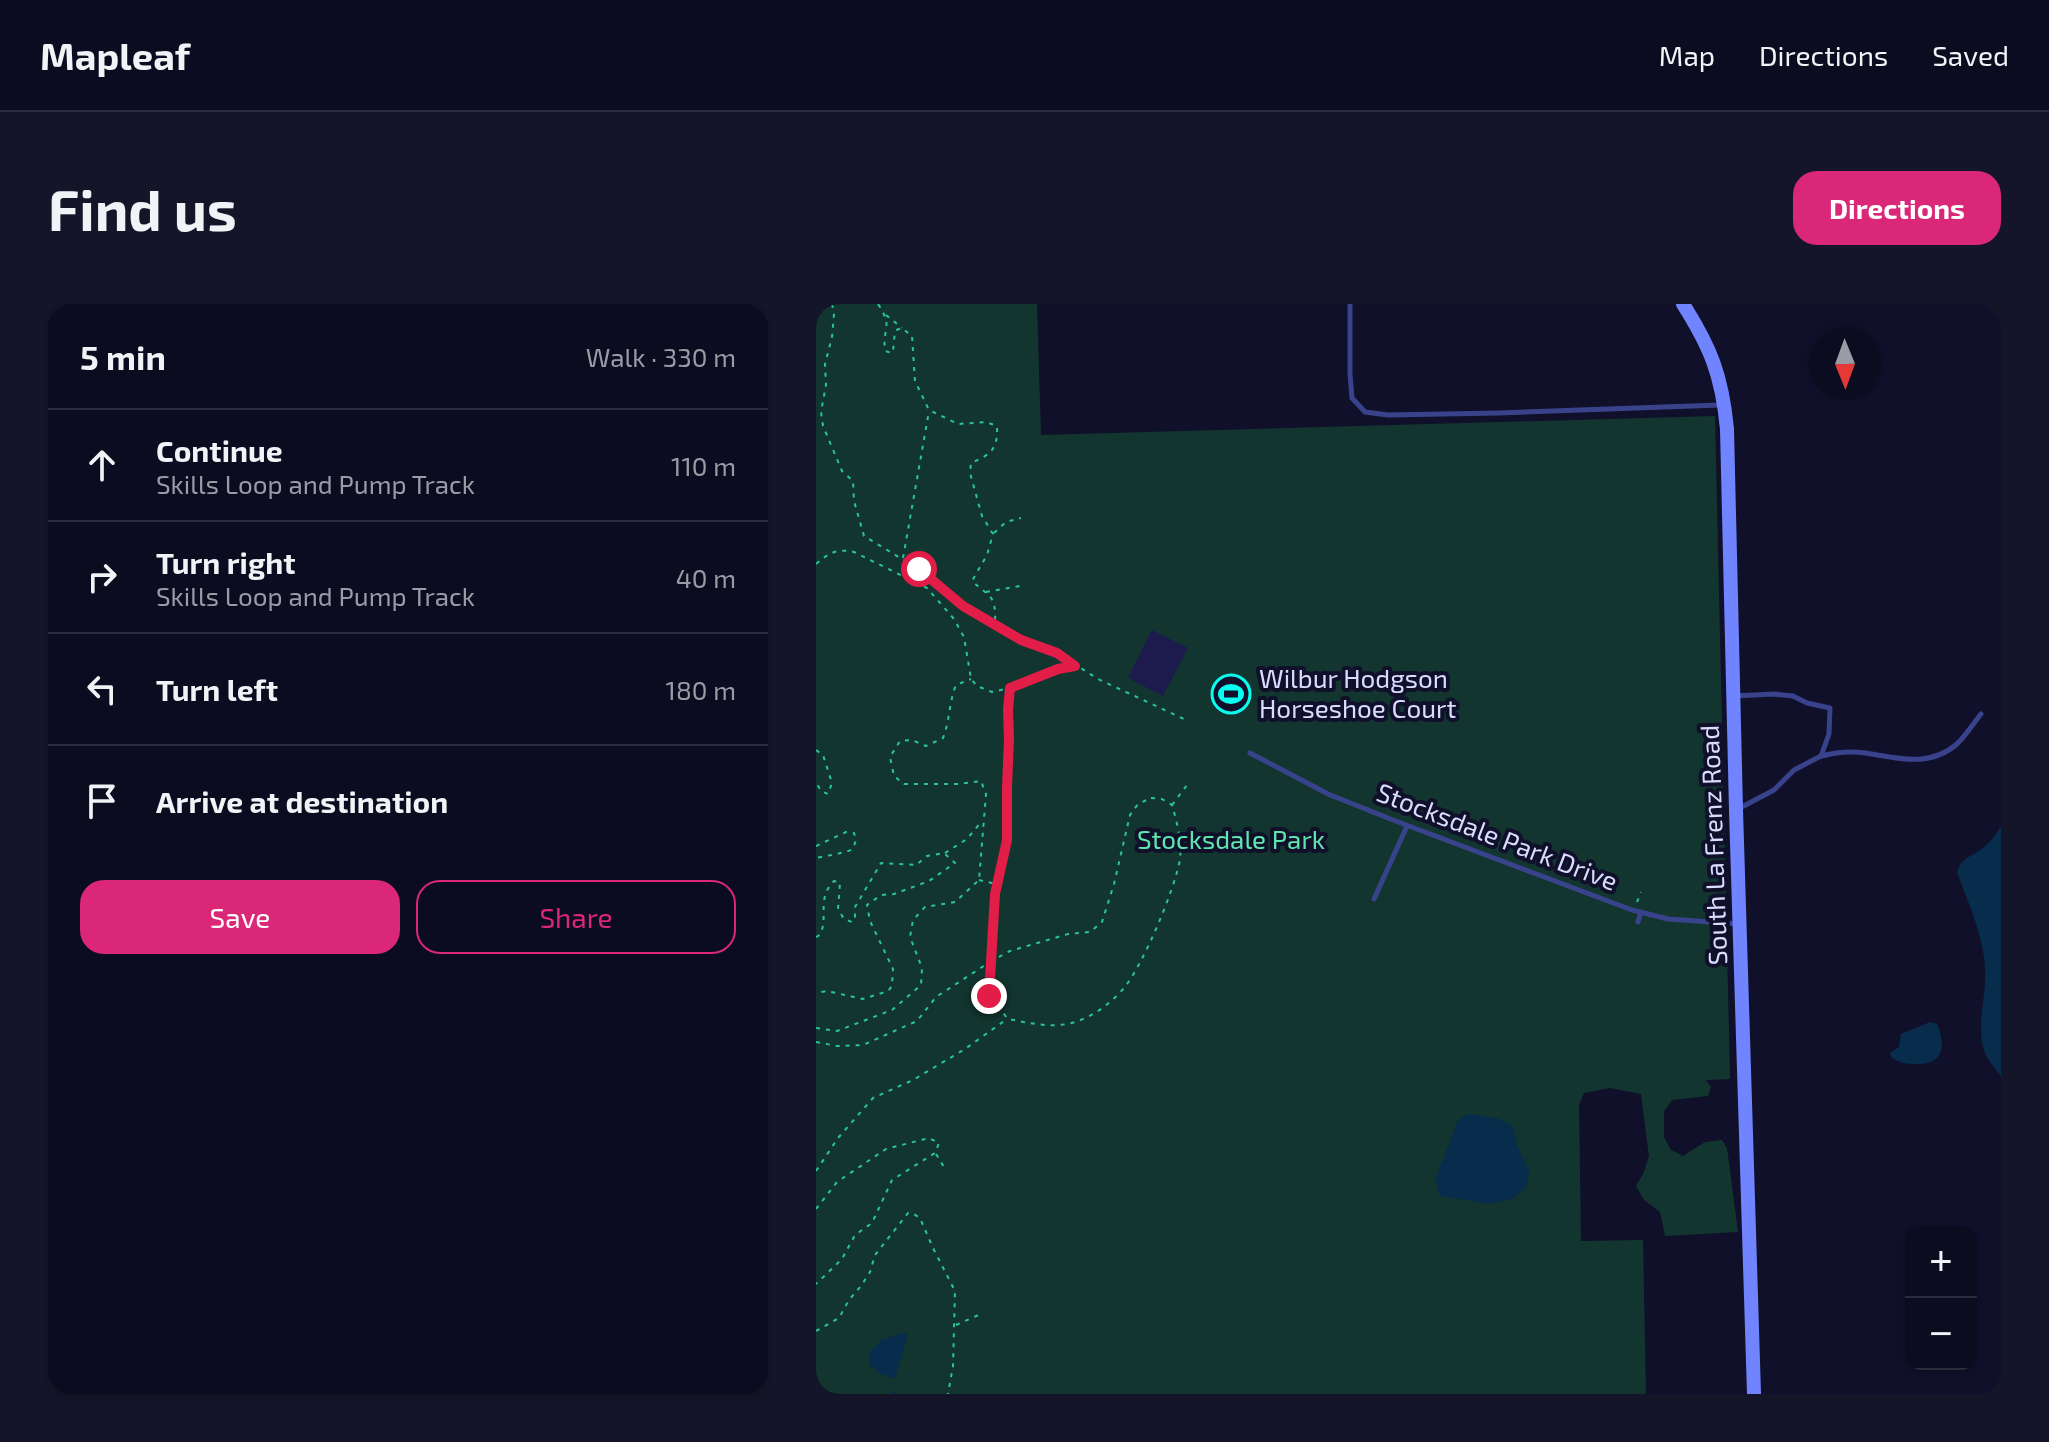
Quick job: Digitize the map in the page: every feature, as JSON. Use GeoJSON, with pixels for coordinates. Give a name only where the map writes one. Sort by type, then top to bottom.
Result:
{"type":"FeatureCollection","features":[{"type":"Feature","properties":{"kind":"street","name":"South La Frenz Road"},"geometry":{"type":"LineString","coordinates":[[1683,304],[1709,348],[1718,372],[1727,429],[1754,1394]]}},
{"type":"Feature","properties":{"kind":"lane"},"geometry":{"type":"LineString","coordinates":[[1350,304],[1352,398],[1365,412],[1388,415],[1499,413],[1725,405]]}},
{"type":"Feature","properties":{"kind":"lane"},"geometry":{"type":"LineString","coordinates":[[1734,696],[1793,696],[1830,708],[1829,734],[1821,756]]}},
{"type":"Feature","properties":{"kind":"lane"},"geometry":{"type":"LineString","coordinates":[[1736,810],[1774,790],[1794,770],[1821,756],[1837,752],[1895,759],[1936,757],[1956,744],[1981,714]]}},
{"type":"Feature","properties":{"kind":"lane","name":"Stocksdale Park Drive"},"geometry":{"type":"LineString","coordinates":[[1250,753],[1328,794],[1638,911],[1668,919],[1740,924]]}},
{"type":"Feature","properties":{"kind":"lane"},"geometry":{"type":"LineString","coordinates":[[1374,899],[1407,826]]}},
{"type":"Feature","properties":{"kind":"lane"},"geometry":{"type":"LineString","coordinates":[[1638,911],[1638,922]]}},
{"type":"Feature","properties":{"kind":"path"},"geometry":{"type":"LineString","coordinates":[[832,304],[832,337],[825,364],[826,385],[821,412],[823,426],[842,471],[853,481],[854,501],[864,536],[925,573],[963,606],[1021,640],[1057,653],[1125,693],[1184,719]]}},
{"type":"Feature","properties":{"kind":"path"},"geometry":{"type":"LineString","coordinates":[[878,304],[885,314],[912,336],[915,381],[929,410],[903,560]]}},
{"type":"Feature","properties":{"kind":"path"},"geometry":{"type":"LineString","coordinates":[[885,314],[888,326],[883,339],[885,351],[892,353],[893,337],[896,330],[902,328]]}},
{"type":"Feature","properties":{"kind":"path"},"geometry":{"type":"LineString","coordinates":[[929,410],[958,424],[986,422],[997,426],[998,441],[987,456],[971,463],[970,473],[982,516],[993,534]]}},
{"type":"Feature","properties":{"kind":"path"},"geometry":{"type":"LineString","coordinates":[[995,624],[993,598],[972,581],[987,555],[993,534],[1006,522],[1021,518]]}},
{"type":"Feature","properties":{"kind":"path"},"geometry":{"type":"LineString","coordinates":[[816,564],[842,549],[927,588],[954,619],[964,637],[971,679],[977,686],[992,692],[1075,666]]}},
{"type":"Feature","properties":{"kind":"path"},"geometry":{"type":"LineString","coordinates":[[985,592],[1020,586]]}},
{"type":"Feature","properties":{"kind":"path"},"geometry":{"type":"LineString","coordinates":[[816,1028],[837,1031],[892,1010],[921,985],[922,968],[910,937],[913,920],[925,907],[955,902],[979,880],[986,794],[981,781],[904,784],[894,776],[890,757],[900,741],[912,740],[926,746],[943,738],[956,685],[971,679]]}},
{"type":"Feature","properties":{"kind":"path"},"geometry":{"type":"LineString","coordinates":[[816,1042],[837,1046],[863,1045],[917,1021],[936,997],[993,960],[1010,951],[1068,934],[1090,932],[1102,922],[1130,815],[1138,804],[1151,798],[1162,799],[1172,805],[1178,825],[1180,859],[1166,903],[1140,961],[1125,986],[1105,1007],[1075,1022],[1055,1026],[1008,1019],[989,996],[993,960],[995,894],[1007,840],[1010,688]]}},
{"type":"Feature","properties":{"kind":"path"},"geometry":{"type":"LineString","coordinates":[[816,750],[823,755],[832,783],[828,794],[821,791],[816,782]]}},
{"type":"Feature","properties":{"kind":"path"},"geometry":{"type":"LineString","coordinates":[[1172,805],[1187,785]]}},
{"type":"Feature","properties":{"kind":"path"},"geometry":{"type":"LineString","coordinates":[[816,937],[824,927],[823,898],[834,881],[840,883],[838,909],[844,919],[852,922],[855,907],[881,863],[916,865],[927,856],[944,853],[967,839],[983,820]]}},
{"type":"Feature","properties":{"kind":"path"},"geometry":{"type":"LineString","coordinates":[[816,846],[846,832],[854,833],[856,840],[853,849],[816,858]]}},
{"type":"Feature","properties":{"kind":"path"},"geometry":{"type":"LineString","coordinates":[[816,993],[827,991],[863,999],[888,991],[892,986],[893,969],[870,921],[867,905],[881,895],[894,894],[929,881],[955,863],[944,853]]}},
{"type":"Feature","properties":{"kind":"path"},"geometry":{"type":"LineString","coordinates":[[979,880],[998,884]]}},
{"type":"Feature","properties":{"kind":"path"},"geometry":{"type":"LineString","coordinates":[[1638,911],[1641,892]]}},
{"type":"Feature","properties":{"kind":"path"},"geometry":{"type":"LineString","coordinates":[[816,1171],[838,1138],[873,1098],[926,1072],[1008,1019]]}},
{"type":"Feature","properties":{"kind":"path"},"geometry":{"type":"LineString","coordinates":[[816,1209],[837,1182],[886,1149],[929,1138],[939,1143],[935,1153],[892,1180],[872,1223],[855,1235],[842,1259],[816,1284]]}},
{"type":"Feature","properties":{"kind":"path"},"geometry":{"type":"LineString","coordinates":[[935,1153],[944,1167]]}},
{"type":"Feature","properties":{"kind":"path"},"geometry":{"type":"LineString","coordinates":[[816,1331],[839,1318],[870,1272],[875,1255],[908,1213],[912,1213],[920,1218],[955,1291],[953,1366],[948,1394]]}},
{"type":"Feature","properties":{"kind":"path"},"geometry":{"type":"LineString","coordinates":[[955,1326],[983,1313]]}},
{"type":"Feature","properties":{"kind":"green space","name":"Stocksdale Park"},"geometry":{"type":"Polygon","coordinates":[[[816,304],[1037,304],[1041,435],[1715,416],[1730,1079],[1706,1080],[1711,1087],[1708,1096],[1672,1100],[1664,1111],[1664,1137],[1671,1150],[1683,1156],[1705,1142],[1722,1140],[1727,1148],[1738,1232],[1665,1236],[1660,1212],[1644,1200],[1636,1186],[1649,1156],[1641,1094],[1610,1088],[1584,1093],[1579,1105],[1581,1241],[1643,1240],[1646,1394],[816,1394],[816,304]]]}},
{"type":"Feature","properties":{"kind":"water"},"geometry":{"type":"Polygon","coordinates":[[[2001,826],[2001,1076],[1984,1050],[1981,1019],[1984,956],[1975,920],[1957,873],[1961,863],[1987,845],[2001,826]]]}},
{"type":"Feature","properties":{"kind":"water"},"geometry":{"type":"Polygon","coordinates":[[[1930,1022],[1937,1024],[1941,1039],[1938,1057],[1917,1064],[1892,1058],[1890,1053],[1899,1047],[1901,1034],[1930,1022]]]}},
{"type":"Feature","properties":{"kind":"water"},"geometry":{"type":"Polygon","coordinates":[[[1469,1114],[1497,1118],[1512,1125],[1529,1171],[1527,1186],[1514,1198],[1490,1204],[1440,1196],[1435,1180],[1458,1120],[1469,1114]]]}},
{"type":"Feature","properties":{"kind":"water"},"geometry":{"type":"Polygon","coordinates":[[[898,1334],[908,1334],[895,1379],[869,1365],[870,1351],[880,1341],[898,1334]]]}},
{"type":"Feature","properties":{"kind":"building"},"geometry":{"type":"Polygon","coordinates":[[[1152,630],[1188,648],[1163,696],[1128,678],[1152,630]]]}},
{"type":"Feature","properties":{"kind":"place","name":"Wilbur Hodgson Horseshoe Court"},"geometry":{"type":"Point","coordinates":[1231,694]}},
{"type":"Feature","properties":{"kind":"route"},"geometry":{"type":"LineString","coordinates":[[919,569],[963,606],[1021,640],[1057,653],[1075,666],[1058,669],[1010,688],[1007,840],[995,894],[989,996]]}}]}
